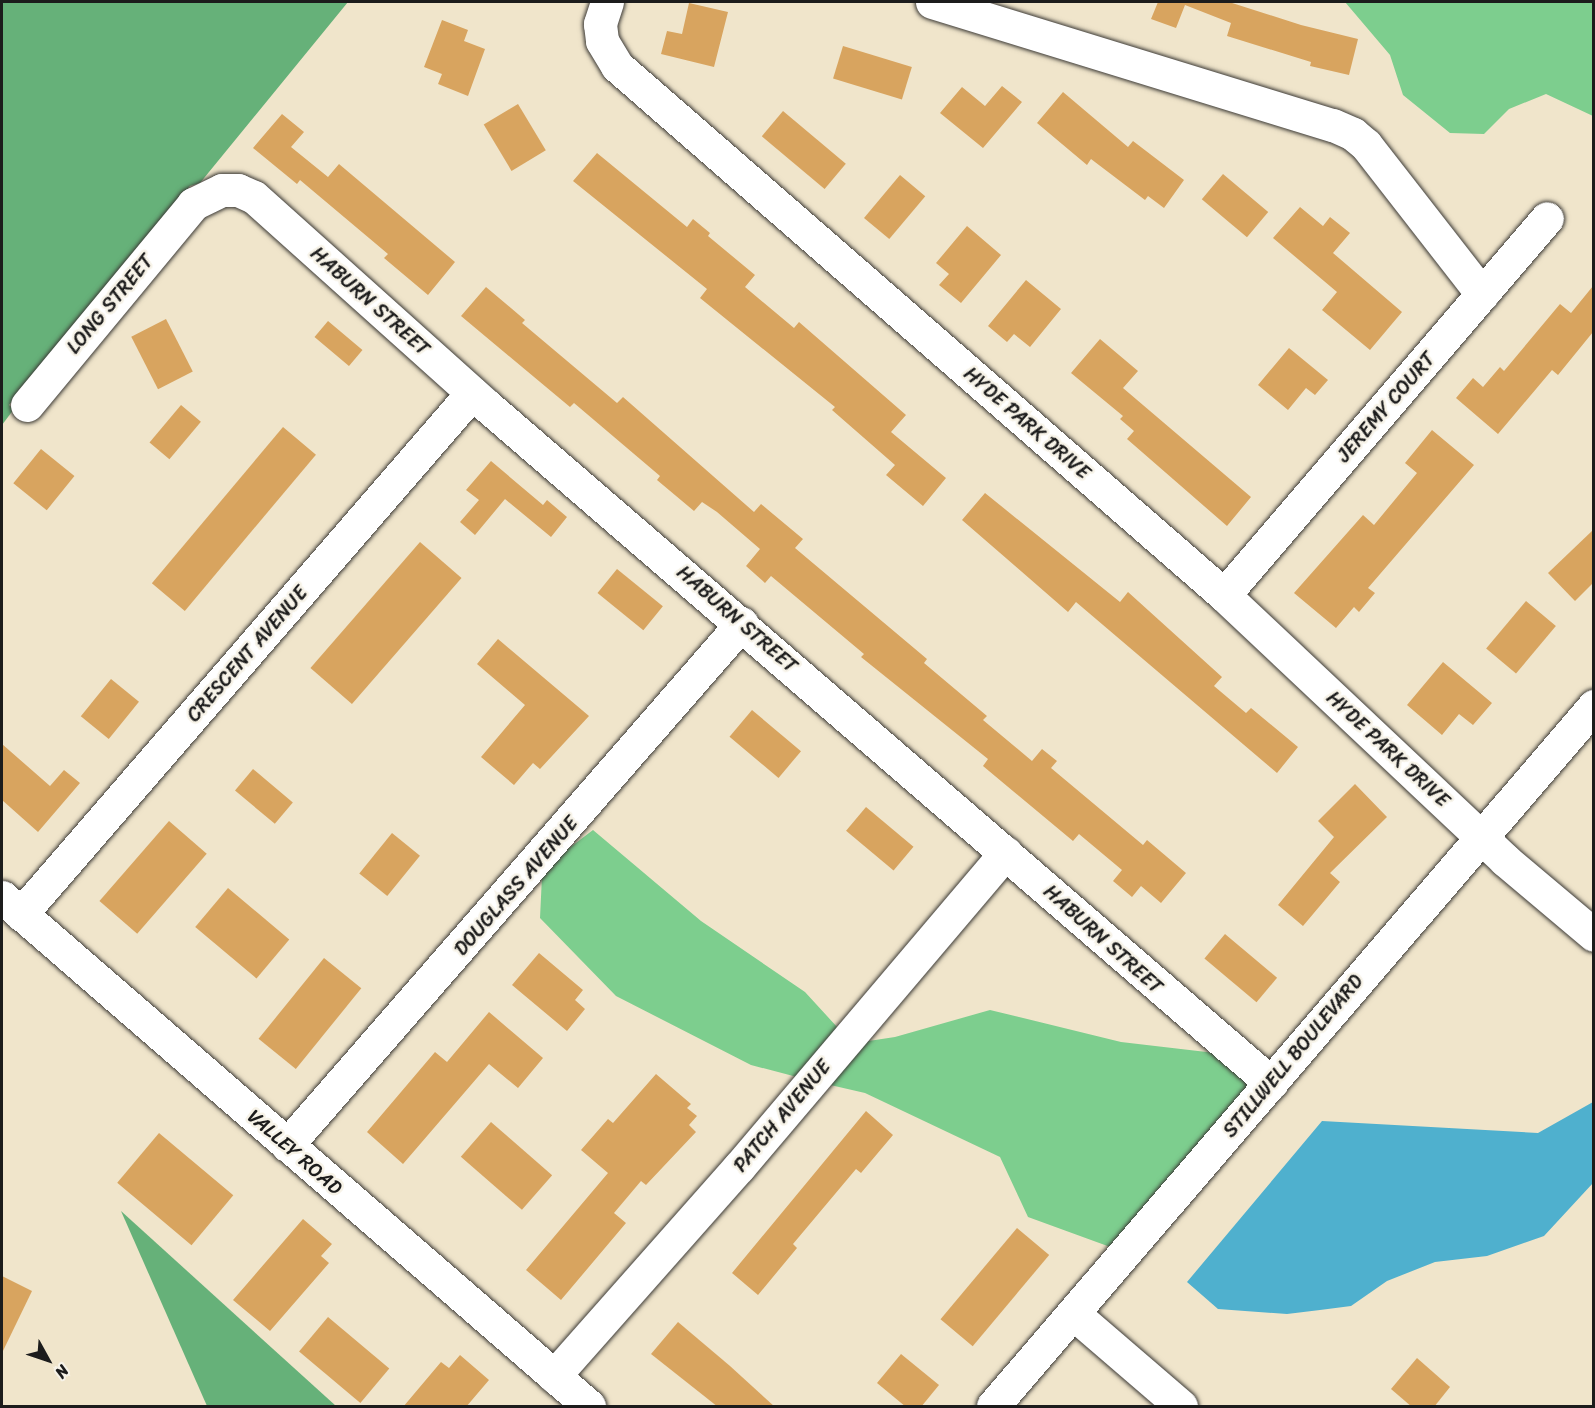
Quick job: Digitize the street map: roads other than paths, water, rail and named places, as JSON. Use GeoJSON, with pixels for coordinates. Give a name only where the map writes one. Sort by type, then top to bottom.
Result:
{"type":"FeatureCollection","features":[{"type":"Feature","properties":{"kind":"street","name":"HYDE PARK DRIVE"},"geometry":{"type":"LineString","coordinates":[[607,2],[600,24],[603,41],[618,66],[1224,596],[1482,836],[1593,935]]}},
{"type":"Feature","properties":{"kind":"street"},"geometry":{"type":"LineString","coordinates":[[932,2],[1333,125],[1353,134],[1366,145],[1482,294]]}},
{"type":"Feature","properties":{"kind":"street","name":"HABURN STREET"},"geometry":{"type":"LineString","coordinates":[[193,204],[222,190],[254,197],[472,393],[742,623],[1270,1083]]}},
{"type":"Feature","properties":{"kind":"street","name":"LONG STREET"},"geometry":{"type":"LineString","coordinates":[[27,405],[193,204]]}},
{"type":"Feature","properties":{"kind":"street","name":"JEREMY COURT"},"geometry":{"type":"LineString","coordinates":[[1224,596],[1547,218]]}},
{"type":"Feature","properties":{"kind":"street","name":"CRESCENT AVENUE"},"geometry":{"type":"LineString","coordinates":[[11,906],[472,393]]}},
{"type":"Feature","properties":{"kind":"street","name":"DOUGLASS AVENUE"},"geometry":{"type":"LineString","coordinates":[[287,1146],[742,623]]}},
{"type":"Feature","properties":{"kind":"street","name":"STILLWELL BOULEVARD"},"geometry":{"type":"LineString","coordinates":[[993,1407],[1593,706]]}},
{"type":"Feature","properties":{"kind":"street","name":"PATCH AVENUE"},"geometry":{"type":"LineString","coordinates":[[554,1376],[739,1167],[1005,853]]}},
{"type":"Feature","properties":{"kind":"street","name":"VALLEY ROAD"},"geometry":{"type":"LineString","coordinates":[[11,906],[590,1407]]}},
{"type":"Feature","properties":{"kind":"street"},"geometry":{"type":"LineString","coordinates":[[1074,1314],[1181,1407]]}},
{"type":"Feature","properties":{"kind":"water"},"geometry":{"type":"Polygon","coordinates":[[[1593,1102],[1593,1183],[1544,1236],[1487,1256],[1435,1262],[1387,1281],[1351,1306],[1320,1310],[1287,1314],[1218,1309],[1187,1282],[1322,1121],[1538,1133],[1593,1102]]]}}]}
